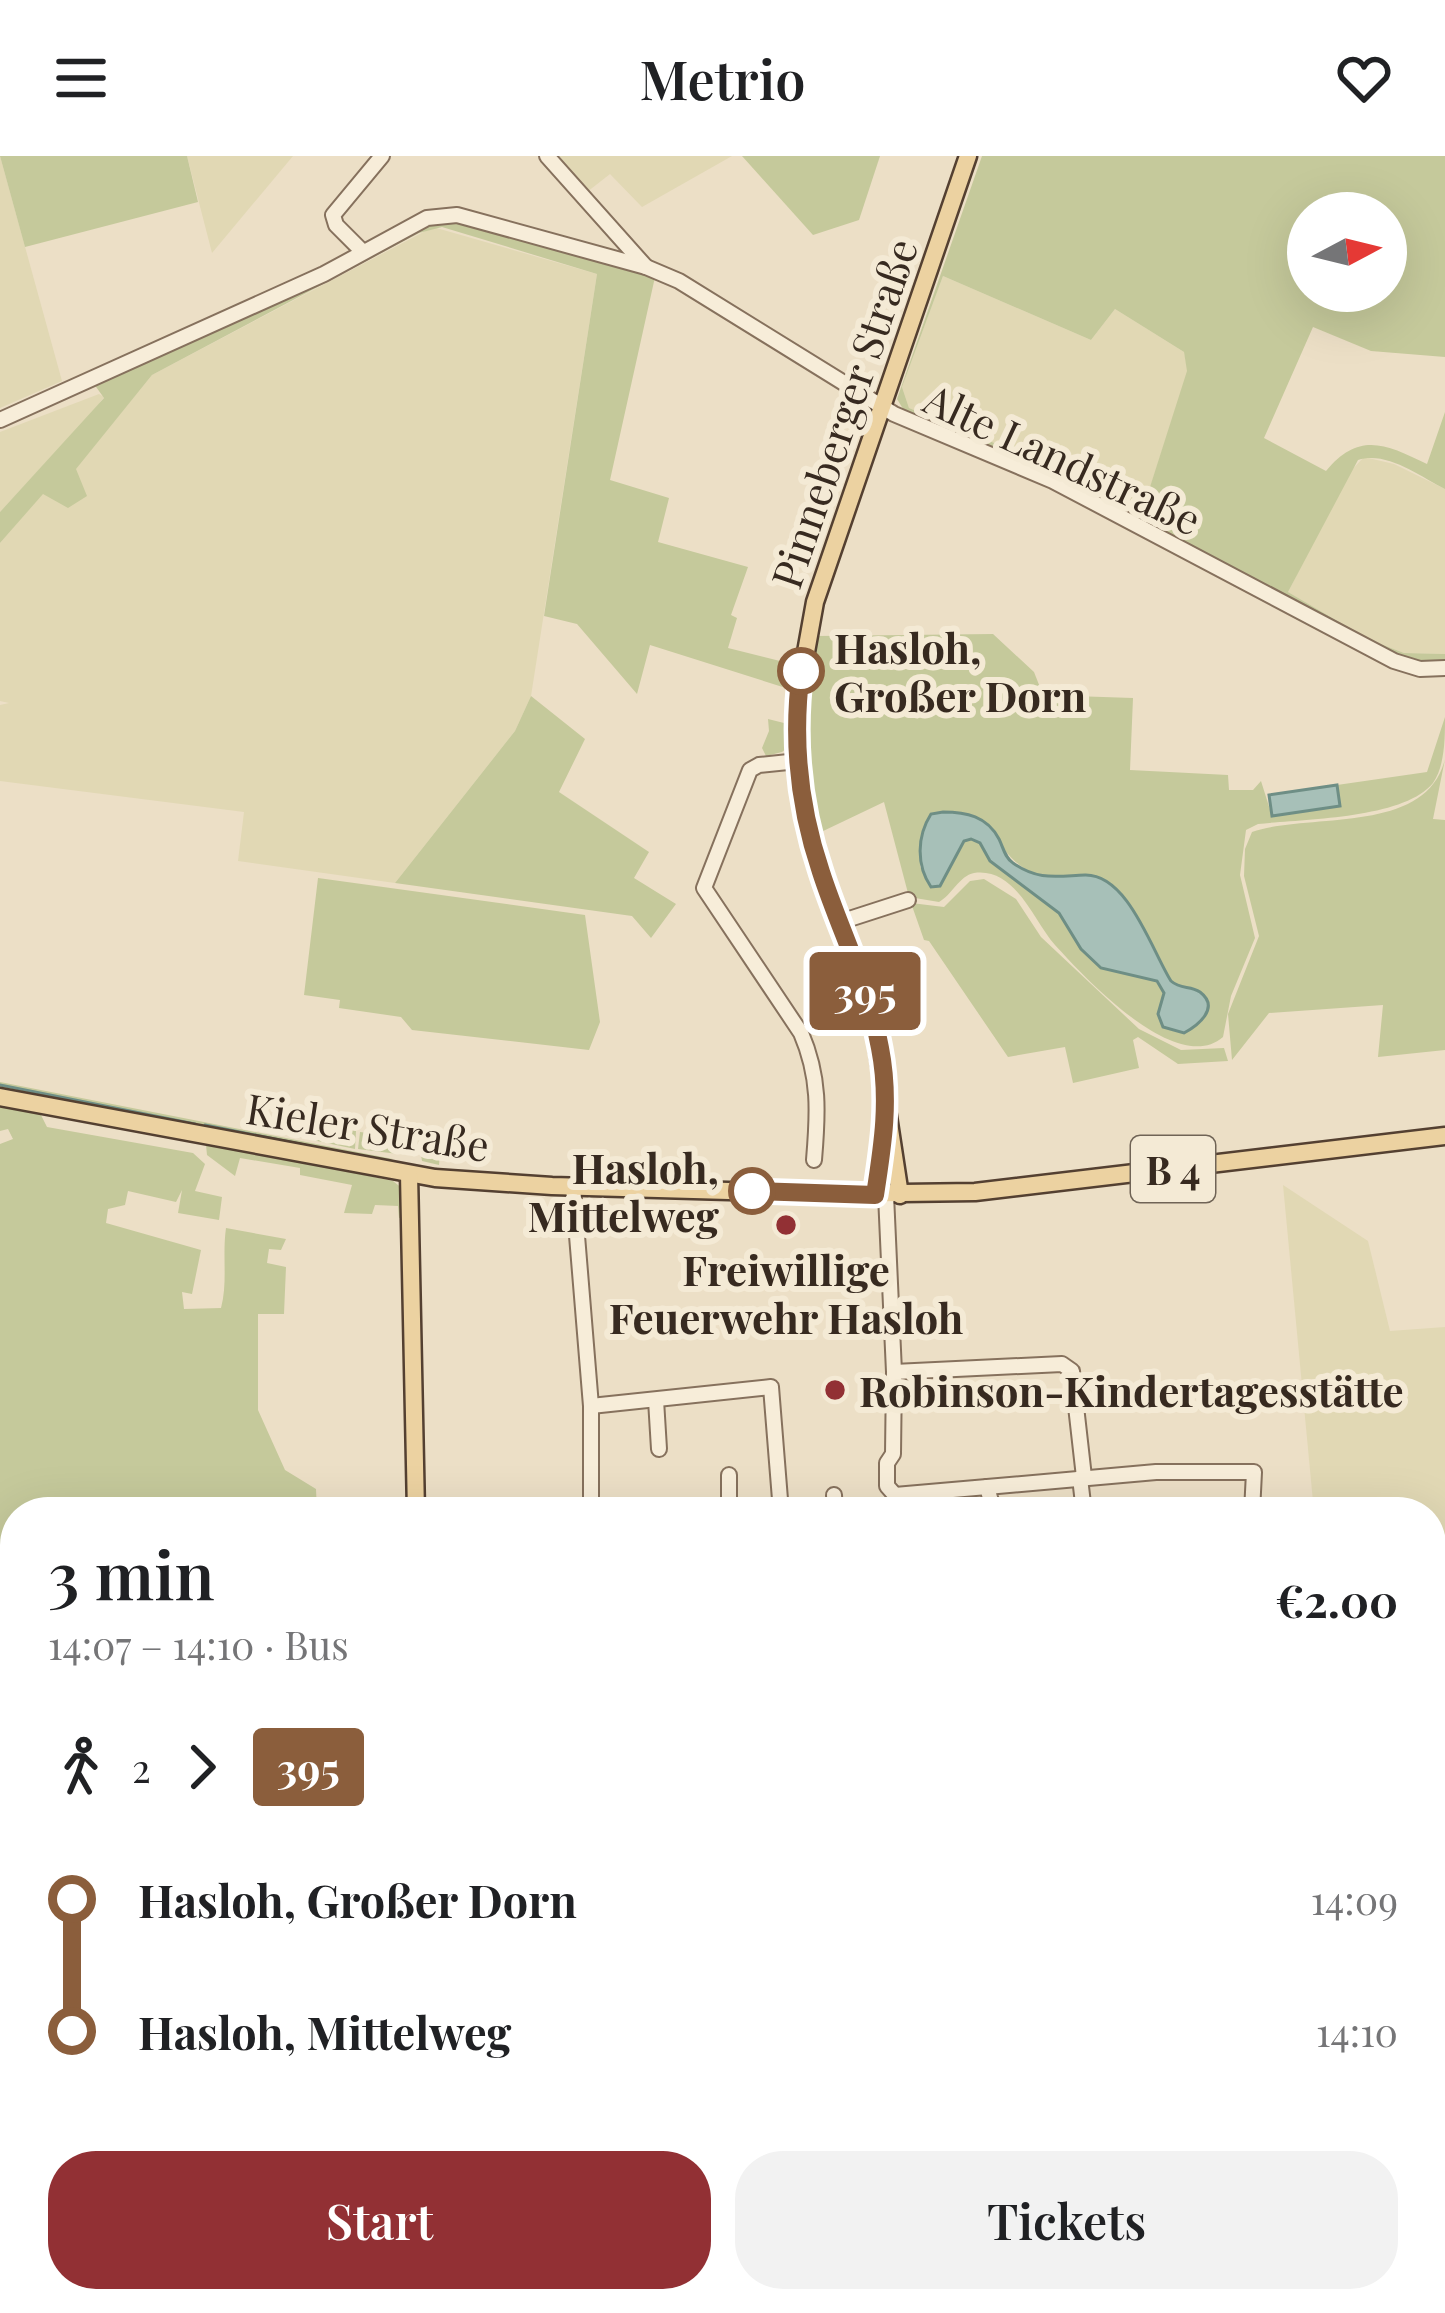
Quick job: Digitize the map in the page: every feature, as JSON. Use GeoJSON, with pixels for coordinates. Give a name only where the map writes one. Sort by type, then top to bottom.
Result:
{"type":"FeatureCollection","features":[{"type":"Feature","properties":{"kind":"main road","name":"Pinneberger Straße"},"geometry":{"type":"LineString","coordinates":[[887,1195],[887,1115],[880,1048],[872,1011],[814,849],[798,761],[797,702],[815,602],[968,156]]}},
{"type":"Feature","properties":{"kind":"main road","name":"Kieler Straße"},"geometry":{"type":"LineString","coordinates":[[0,1097],[409,1174],[573,1186],[887,1195],[975,1192],[1445,1136]]}},
{"type":"Feature","properties":{"kind":"main road"},"geometry":{"type":"LineString","coordinates":[[409,1174],[416,1497]]}},
{"type":"Feature","properties":{"kind":"street"},"geometry":{"type":"LineString","coordinates":[[363,252],[332,215],[382,156]]}},
{"type":"Feature","properties":{"kind":"street"},"geometry":{"type":"LineString","coordinates":[[547,156],[646,267]]}},
{"type":"Feature","properties":{"kind":"street","name":"Alte Landstraße"},"geometry":{"type":"LineString","coordinates":[[0,420],[324,274],[427,218],[457,214],[646,267],[730,310],[881,407],[1053,481],[1394,661],[1420,669],[1445,668]]}},
{"type":"Feature","properties":{"kind":"street"},"geometry":{"type":"LineString","coordinates":[[798,761],[750,770],[704,888],[809,1052],[819,1096],[814,1160]]}},
{"type":"Feature","properties":{"kind":"street"},"geometry":{"type":"LineString","coordinates":[[840,922],[908,900]]}},
{"type":"Feature","properties":{"kind":"street"},"geometry":{"type":"LineString","coordinates":[[573,1186],[590,1406],[591,1497]]}},
{"type":"Feature","properties":{"kind":"street"},"geometry":{"type":"LineString","coordinates":[[887,1195],[894,1372],[893,1454],[887,1463],[887,1486],[895,1495],[1174,1471],[1254,1472],[1253,1497]]}},
{"type":"Feature","properties":{"kind":"street"},"geometry":{"type":"LineString","coordinates":[[894,1372],[1062,1364],[1072,1371],[1083,1497]]}},
{"type":"Feature","properties":{"kind":"street"},"geometry":{"type":"LineString","coordinates":[[590,1406],[771,1387],[780,1497]]}},
{"type":"Feature","properties":{"kind":"street"},"geometry":{"type":"LineString","coordinates":[[656,1400],[659,1449]]}},
{"type":"Feature","properties":{"kind":"street"},"geometry":{"type":"LineString","coordinates":[[729,1475],[729,1497]]}},
{"type":"Feature","properties":{"kind":"street"},"geometry":{"type":"LineString","coordinates":[[987,1486],[990,1497]]}},
{"type":"Feature","properties":{"kind":"shaded area"},"geometry":{"type":"Polygon","coordinates":[[[0,156],[62,381],[0,408],[0,156]]]}},
{"type":"Feature","properties":{"kind":"shaded area"},"geometry":{"type":"Polygon","coordinates":[[[187,156],[293,156],[212,253],[187,156]]]}},
{"type":"Feature","properties":{"kind":"shaded area"},"geometry":{"type":"Polygon","coordinates":[[[559,156],[732,156],[642,207],[610,174],[587,192],[559,156]]]}},
{"type":"Feature","properties":{"kind":"shaded area"},"geometry":{"type":"Polygon","coordinates":[[[433,227],[597,274],[531,696],[515,731],[395,883],[238,861],[244,812],[0,781],[0,705],[9,703],[0,701],[0,543],[43,493],[75,469],[152,375],[433,227]]]}},
{"type":"Feature","properties":{"kind":"shaded area"},"geometry":{"type":"Polygon","coordinates":[[[943,276],[1091,340],[1115,309],[1184,352],[1188,371],[1142,512],[1065,472],[909,408],[902,387],[943,276]]]}},
{"type":"Feature","properties":{"kind":"shaded area"},"geometry":{"type":"Polygon","coordinates":[[[99,394],[104,397],[95,409],[0,512],[0,432],[99,394]]]}},
{"type":"Feature","properties":{"kind":"shaded area"},"geometry":{"type":"Polygon","coordinates":[[[1364,457],[1394,464],[1445,489],[1445,654],[1404,653],[1370,640],[1288,592],[1349,473],[1364,457]]]}},
{"type":"Feature","properties":{"kind":"shaded area"},"geometry":{"type":"Polygon","coordinates":[[[1283,1185],[1368,1241],[1390,1331],[1445,1327],[1445,1497],[1313,1497],[1283,1185]]]}},
{"type":"Feature","properties":{"kind":"green space"},"geometry":{"type":"Polygon","coordinates":[[[0,156],[187,156],[198,202],[25,247],[0,156]]]}},
{"type":"Feature","properties":{"kind":"green space"},"geometry":{"type":"Polygon","coordinates":[[[742,156],[880,156],[859,220],[813,235],[742,156]]]}},
{"type":"Feature","properties":{"kind":"green space"},"geometry":{"type":"Polygon","coordinates":[[[982,156],[1445,156],[1445,357],[1371,351],[1313,327],[1264,438],[1326,471],[1350,450],[1374,445],[1427,464],[1445,412],[1445,489],[1391,462],[1358,460],[1288,592],[1370,640],[1404,653],[1445,654],[1445,664],[1407,664],[905,412],[897,399],[982,156]],[[943,276],[902,387],[909,408],[1065,472],[1142,512],[1187,371],[1184,352],[1115,309],[1091,340],[943,276]]]}},
{"type":"Feature","properties":{"kind":"green space"},"geometry":{"type":"Polygon","coordinates":[[[457,219],[655,277],[610,480],[669,498],[658,542],[748,567],[731,615],[737,618],[728,648],[792,664],[789,689],[650,645],[637,694],[577,624],[544,616],[597,274],[442,227],[419,233],[152,375],[76,469],[87,496],[68,508],[43,494],[0,543],[0,512],[104,398],[94,384],[427,222],[457,219]]]}},
{"type":"Feature","properties":{"kind":"green space"},"geometry":{"type":"Polygon","coordinates":[[[993,634],[1034,672],[1043,695],[1133,698],[1130,770],[1228,775],[1229,790],[1253,790],[1261,781],[1272,816],[1339,806],[1337,785],[1427,772],[1445,717],[1442,760],[1433,783],[1400,804],[1352,815],[1258,824],[1246,830],[1240,875],[1255,938],[1231,996],[1223,1037],[1204,1046],[1182,1044],[1133,1018],[1087,979],[1001,878],[974,873],[939,902],[909,897],[884,802],[819,833],[808,734],[817,636],[993,634]],[[943,812],[925,824],[920,867],[940,886],[964,840],[980,843],[990,861],[1059,913],[1081,949],[1101,968],[1157,981],[1164,993],[1158,1014],[1184,1033],[1202,1021],[1207,1009],[1201,993],[1177,988],[1171,981],[1144,930],[1111,883],[1034,874],[1010,856],[985,827],[961,814],[943,812]]]}},
{"type":"Feature","properties":{"kind":"green space"},"geometry":{"type":"Polygon","coordinates":[[[531,696],[585,739],[559,792],[649,852],[634,878],[676,904],[651,938],[632,916],[395,883],[515,731],[531,696]]]}},
{"type":"Feature","properties":{"kind":"green space"},"geometry":{"type":"Polygon","coordinates":[[[768,719],[788,724],[787,748],[766,756],[762,748],[768,719]]]}},
{"type":"Feature","properties":{"kind":"green space"},"geometry":{"type":"Polygon","coordinates":[[[1445,759],[1433,819],[1445,820],[1445,1050],[1378,1057],[1383,1005],[1269,1013],[1232,1060],[1228,1014],[1259,936],[1244,876],[1245,849],[1252,832],[1391,811],[1415,800],[1434,783],[1445,759]]]}},
{"type":"Feature","properties":{"kind":"green space"},"geometry":{"type":"Polygon","coordinates":[[[318,878],[585,915],[600,1022],[589,1050],[412,1030],[401,1017],[339,1008],[340,1000],[304,995],[318,878]]]}},
{"type":"Feature","properties":{"kind":"green space"},"geometry":{"type":"Polygon","coordinates":[[[984,879],[1016,899],[1041,937],[1139,1029],[1181,1050],[1224,1048],[1228,1061],[1178,1064],[1138,1037],[1133,1040],[1139,1068],[1073,1083],[1065,1047],[1008,1057],[924,940],[911,903],[944,907],[970,881],[984,879]]]}},
{"type":"Feature","properties":{"kind":"green space"},"geometry":{"type":"Polygon","coordinates":[[[0,1082],[393,1159],[382,1161],[0,1090],[0,1082]]]}},
{"type":"Feature","properties":{"kind":"green space"},"geometry":{"type":"Polygon","coordinates":[[[0,1105],[40,1113],[47,1127],[193,1153],[205,1164],[195,1191],[222,1197],[219,1220],[178,1213],[182,1190],[176,1202],[128,1191],[125,1205],[108,1209],[106,1223],[201,1250],[192,1294],[182,1292],[184,1309],[221,1308],[226,1228],[286,1239],[281,1250],[269,1249],[267,1263],[286,1267],[284,1314],[258,1314],[258,1410],[285,1470],[316,1489],[316,1497],[0,1497],[0,1144],[13,1139],[8,1129],[0,1131],[0,1105]]]}},
{"type":"Feature","properties":{"kind":"green space"},"geometry":{"type":"Polygon","coordinates":[[[290,1123],[356,1131],[355,1149],[289,1135],[290,1123]]]}},
{"type":"Feature","properties":{"kind":"green space"},"geometry":{"type":"Polygon","coordinates":[[[396,1129],[400,1130],[398,1154],[358,1149],[360,1132],[395,1136],[396,1129]]]}},
{"type":"Feature","properties":{"kind":"green space"},"geometry":{"type":"Polygon","coordinates":[[[435,1132],[441,1139],[439,1165],[422,1161],[418,1136],[433,1137],[435,1132]]]}},
{"type":"Feature","properties":{"kind":"green space"},"geometry":{"type":"Polygon","coordinates":[[[206,1145],[393,1181],[403,1189],[404,1218],[399,1218],[398,1206],[375,1205],[372,1214],[344,1213],[352,1185],[300,1175],[300,1168],[240,1158],[235,1176],[207,1155],[206,1145]]]}},
{"type":"Feature","properties":{"kind":"water"},"geometry":{"type":"Polygon","coordinates":[[[1337,785],[1340,806],[1272,816],[1269,795],[1337,785]]]}},
{"type":"Feature","properties":{"kind":"water"},"geometry":{"type":"Polygon","coordinates":[[[931,814],[982,820],[994,831],[1010,861],[1031,873],[1085,875],[1114,887],[1137,916],[1171,981],[1206,998],[1205,1016],[1184,1033],[1163,1027],[1158,1014],[1164,993],[1157,981],[1101,968],[1081,949],[1059,913],[990,861],[980,843],[964,841],[940,886],[931,887],[921,860],[921,841],[931,814]]]}},
{"type":"Feature","properties":{"kind":"waterway"},"geometry":{"type":"LineString","coordinates":[[0,1085],[195,1124]]}},
{"type":"Feature","properties":{"kind":"waterway"},"geometry":{"type":"LineString","coordinates":[[205,1125],[305,1145]]}},
{"type":"Feature","properties":{"kind":"bus line","name":"395"},"geometry":{"type":"LineString","coordinates":[[752,1191],[875,1195],[887,1115],[872,1011],[822,876],[806,818],[798,761],[801,671]]}},
{"type":"Feature","properties":{"kind":"place","name":"Hasloh, Großer Dorn"},"geometry":{"type":"Point","coordinates":[801,671]}},
{"type":"Feature","properties":{"kind":"place","name":"Hasloh, Mittelweg"},"geometry":{"type":"Point","coordinates":[752,1191]}},
{"type":"Feature","properties":{"kind":"place","name":"Freiwillige Feuerwehr Hasloh"},"geometry":{"type":"Point","coordinates":[786,1225]}},
{"type":"Feature","properties":{"kind":"place","name":"Robinson-Kindertagesstätte"},"geometry":{"type":"Point","coordinates":[835,1390]}}]}
